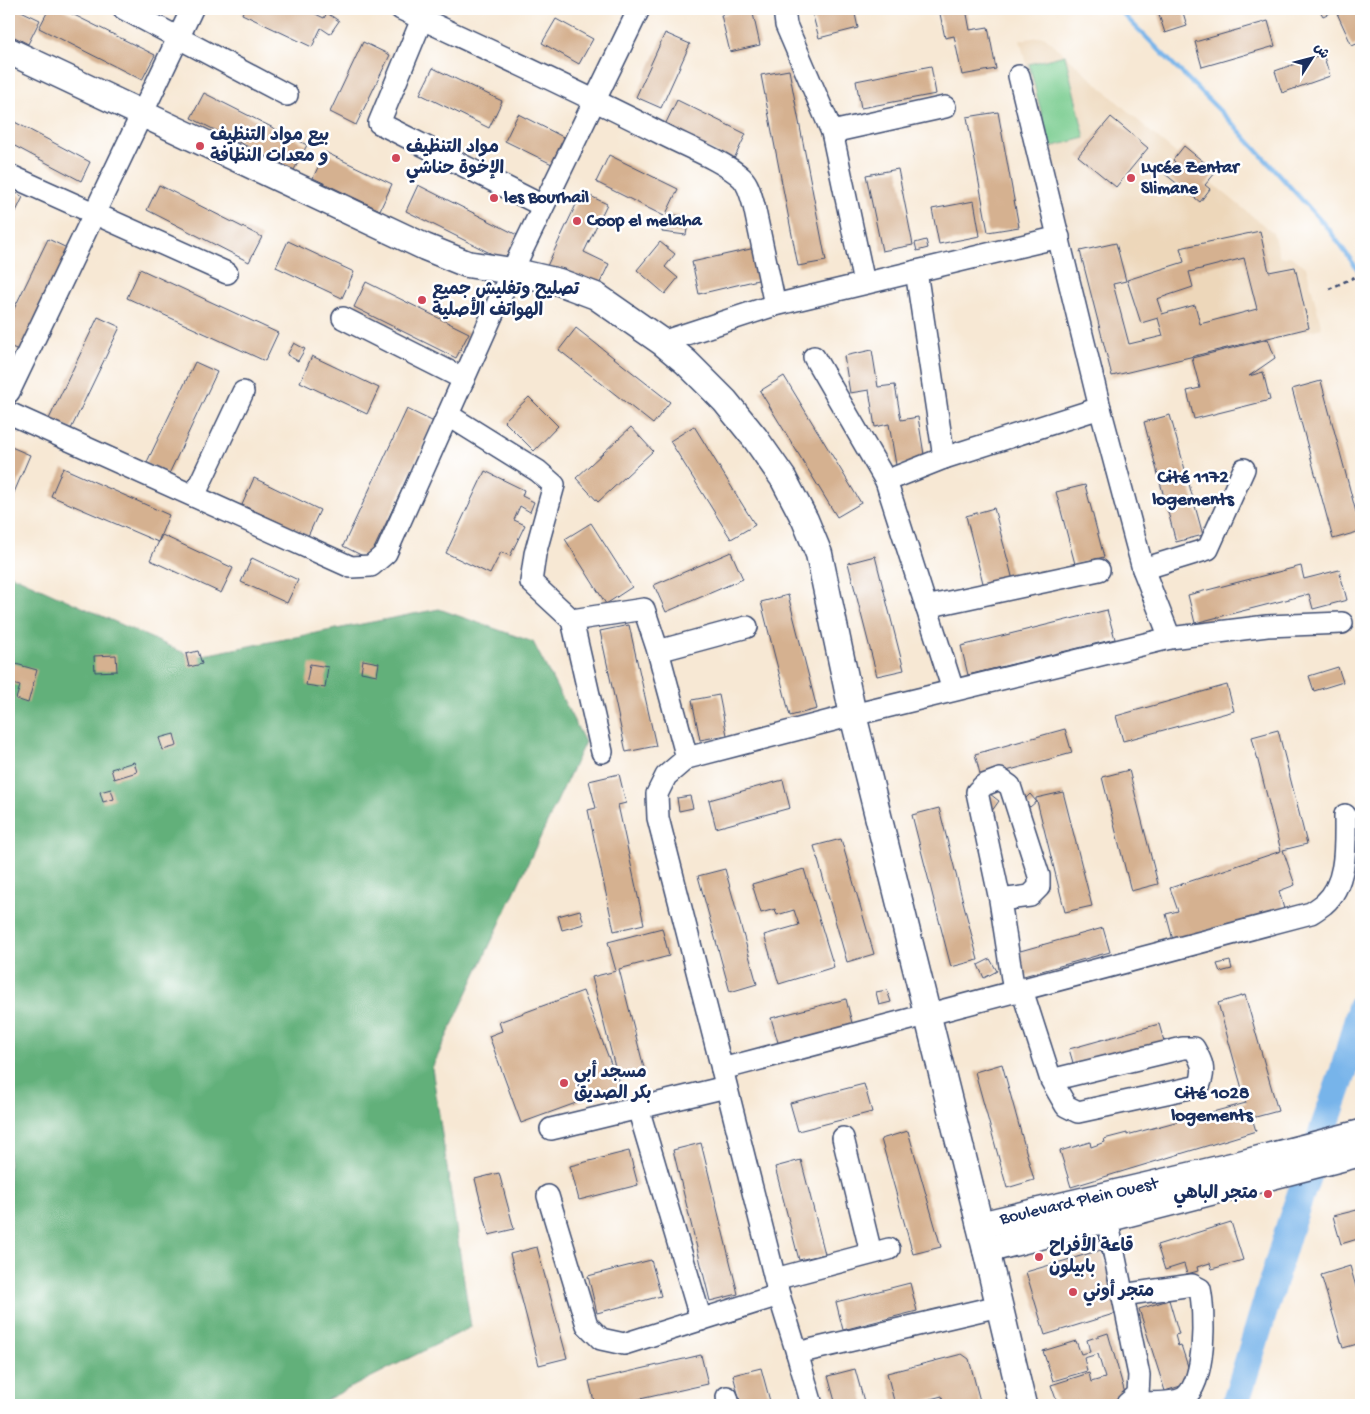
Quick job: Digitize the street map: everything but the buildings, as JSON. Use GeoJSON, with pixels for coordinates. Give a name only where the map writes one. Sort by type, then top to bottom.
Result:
{"type":"FeatureCollection","features":[{"type":"Feature","properties":{"kind":"main road"},"geometry":{"type":"LineString","coordinates":[[9,51],[425,247],[467,264],[512,271],[559,282],[596,296],[662,342],[686,362],[725,402],[755,438],[783,478],[805,520],[819,554],[853,714],[1023,1405]]}},
{"type":"Feature","properties":{"kind":"main road"},"geometry":{"type":"LineString","coordinates":[[986,1250],[1107,1218],[1361,1132]]}},
{"type":"Feature","properties":{"kind":"main road"},"geometry":{"type":"LineString","coordinates":[[1238,1175],[1361,1153]]}},
{"type":"Feature","properties":{"kind":"main road","name":"Boulevard Plein Ouest"},"geometry":{"type":"LineString","coordinates":[[980,1225],[1238,1175]]}},
{"type":"Feature","properties":{"kind":"street"},"geometry":{"type":"LineString","coordinates":[[124,9],[287,95]]}},
{"type":"Feature","properties":{"kind":"street"},"geometry":{"type":"LineString","coordinates":[[9,392],[192,9]]}},
{"type":"Feature","properties":{"kind":"street"},"geometry":{"type":"LineString","coordinates":[[400,9],[595,100],[712,160],[743,179],[750,192],[754,206],[774,305]]}},
{"type":"Feature","properties":{"kind":"street"},"geometry":{"type":"LineString","coordinates":[[9,413],[351,567],[371,566],[386,553],[512,271],[639,9]]}},
{"type":"Feature","properties":{"kind":"street"},"geometry":{"type":"LineString","coordinates":[[784,9],[786,25],[832,132],[864,284]]}},
{"type":"Feature","properties":{"kind":"street"},"geometry":{"type":"LineString","coordinates":[[422,19],[379,123],[544,206]]}},
{"type":"Feature","properties":{"kind":"street"},"geometry":{"type":"LineString","coordinates":[[1019,76],[1100,408],[1143,569],[1170,638]]}},
{"type":"Feature","properties":{"kind":"street"},"geometry":{"type":"LineString","coordinates":[[832,132],[945,107]]}},
{"type":"Feature","properties":{"kind":"street"},"geometry":{"type":"LineString","coordinates":[[9,175],[227,273]]}},
{"type":"Feature","properties":{"kind":"street"},"geometry":{"type":"LineString","coordinates":[[662,342],[774,305],[1059,237]]}},
{"type":"Feature","properties":{"kind":"street"},"geometry":{"type":"LineString","coordinates":[[916,271],[944,458]]}},
{"type":"Feature","properties":{"kind":"street"},"geometry":{"type":"LineString","coordinates":[[344,318],[464,379]]}},
{"type":"Feature","properties":{"kind":"street"},"geometry":{"type":"LineString","coordinates":[[814,357],[886,481],[953,690]]}},
{"type":"Feature","properties":{"kind":"street"},"geometry":{"type":"LineString","coordinates":[[194,496],[243,392]]}},
{"type":"Feature","properties":{"kind":"street"},"geometry":{"type":"LineString","coordinates":[[886,481],[944,458],[1100,408]]}},
{"type":"Feature","properties":{"kind":"street"},"geometry":{"type":"LineString","coordinates":[[448,414],[538,471],[554,485],[535,554],[531,582],[572,620],[602,752]]}},
{"type":"Feature","properties":{"kind":"street"},"geometry":{"type":"LineString","coordinates":[[1143,569],[1208,549],[1244,469]]}},
{"type":"Feature","properties":{"kind":"street"},"geometry":{"type":"LineString","coordinates":[[926,607],[1100,570]]}},
{"type":"Feature","properties":{"kind":"street"},"geometry":{"type":"LineString","coordinates":[[572,620],[644,609],[658,651],[687,758]]}},
{"type":"Feature","properties":{"kind":"street"},"geometry":{"type":"LineString","coordinates":[[812,1405],[777,1287],[658,818],[657,794],[666,776],[687,758],[853,714],[1170,638],[1266,626],[1342,623]]}},
{"type":"Feature","properties":{"kind":"street"},"geometry":{"type":"LineString","coordinates":[[658,651],[747,627]]}},
{"type":"Feature","properties":{"kind":"street"},"geometry":{"type":"LineString","coordinates":[[1000,900],[1030,896],[1039,887],[1039,876],[1010,786],[1000,778],[984,785],[977,792],[1018,991],[1050,1080],[1066,1106],[1078,1112],[1199,1086],[1204,1076],[1202,1062],[1194,1048],[1183,1048],[1050,1080]]}},
{"type":"Feature","properties":{"kind":"street"},"geometry":{"type":"LineString","coordinates":[[551,1130],[638,1108],[724,1078],[928,1016],[1311,913],[1326,903],[1337,887],[1345,858],[1345,815]]}},
{"type":"Feature","properties":{"kind":"street"},"geometry":{"type":"LineString","coordinates":[[638,1108],[701,1320]]}},
{"type":"Feature","properties":{"kind":"street"},"geometry":{"type":"LineString","coordinates":[[548,1196],[587,1325],[601,1339],[624,1344],[701,1320],[777,1287],[880,1251],[843,1138]]}},
{"type":"Feature","properties":{"kind":"street"},"geometry":{"type":"LineString","coordinates":[[1107,1218],[1139,1375],[1138,1394],[1127,1404]]}},
{"type":"Feature","properties":{"kind":"street"},"geometry":{"type":"LineString","coordinates":[[1122,1295],[1192,1285],[1200,1289],[1202,1298],[1203,1348],[1193,1388],[1184,1398],[1174,1401],[1127,1404]]}},
{"type":"Feature","properties":{"kind":"street"},"geometry":{"type":"LineString","coordinates":[[797,1353],[999,1306]]}},
{"type":"Feature","properties":{"kind":"path"},"geometry":{"type":"LineString","coordinates":[[1329,289],[1361,274]]}},
{"type":"Feature","properties":{"kind":"shaded area","name":"Lycée Zentar Slimane"},"geometry":{"type":"Polygon","coordinates":[[[1044,36],[1161,141],[1273,233],[1280,258],[1290,256],[1306,267],[1322,328],[1105,380],[1020,40],[1044,36]]]}},
{"type":"Feature","properties":{"kind":"green space"},"geometry":{"type":"Polygon","coordinates":[[[1065,55],[1085,138],[1050,147],[1029,64],[1065,55]]]}},
{"type":"Feature","properties":{"kind":"green space"},"geometry":{"type":"Polygon","coordinates":[[[9,574],[193,657],[439,609],[533,642],[585,742],[432,1068],[471,1327],[316,1405],[9,1405],[9,574]]]}},
{"type":"Feature","properties":{"kind":"waterway"},"geometry":{"type":"LineString","coordinates":[[1118,9],[1235,126],[1330,231],[1361,274]]}},
{"type":"Feature","properties":{"kind":"waterway"},"geometry":{"type":"LineString","coordinates":[[1235,1405],[1290,1225],[1344,1070],[1361,1007]]}},
{"type":"Feature","properties":{"kind":"place","name":"بيع مواد التنظيف و معدات النظافة"},"geometry":{"type":"Point","coordinates":[200,146]}},
{"type":"Feature","properties":{"kind":"place","name":"مواد التنظيف الإخوة حناشي"},"geometry":{"type":"Point","coordinates":[396,158]}},
{"type":"Feature","properties":{"kind":"place","name":"Lycée Zentar Slimane"},"geometry":{"type":"Point","coordinates":[1131,178]}},
{"type":"Feature","properties":{"kind":"place","name":"les Bourhail"},"geometry":{"type":"Point","coordinates":[494,198]}},
{"type":"Feature","properties":{"kind":"place","name":"Coop el melaha"},"geometry":{"type":"Point","coordinates":[577,221]}},
{"type":"Feature","properties":{"kind":"place","name":"تصليح وتفليش جميع الهواتف الأصلية"},"geometry":{"type":"Point","coordinates":[422,300]}},
{"type":"Feature","properties":{"kind":"place","name":"مسجد أبي بكر الصديق"},"geometry":{"type":"Point","coordinates":[564,1083]}},
{"type":"Feature","properties":{"kind":"place","name":"متجر الباهي"},"geometry":{"type":"Point","coordinates":[1268,1194]}},
{"type":"Feature","properties":{"kind":"place","name":"قاعة الأفراح بابيلون"},"geometry":{"type":"Point","coordinates":[1039,1257]}},
{"type":"Feature","properties":{"kind":"place","name":"متجر أوني"},"geometry":{"type":"Point","coordinates":[1073,1292]}},
{"type":"Feature","properties":{"kind":"district","name":"Cité 1172 logements"},"geometry":{"type":"Point","coordinates":[1193,489]}},
{"type":"Feature","properties":{"kind":"district","name":"Cité 1028 logements"},"geometry":{"type":"Point","coordinates":[1212,1105]}}]}
